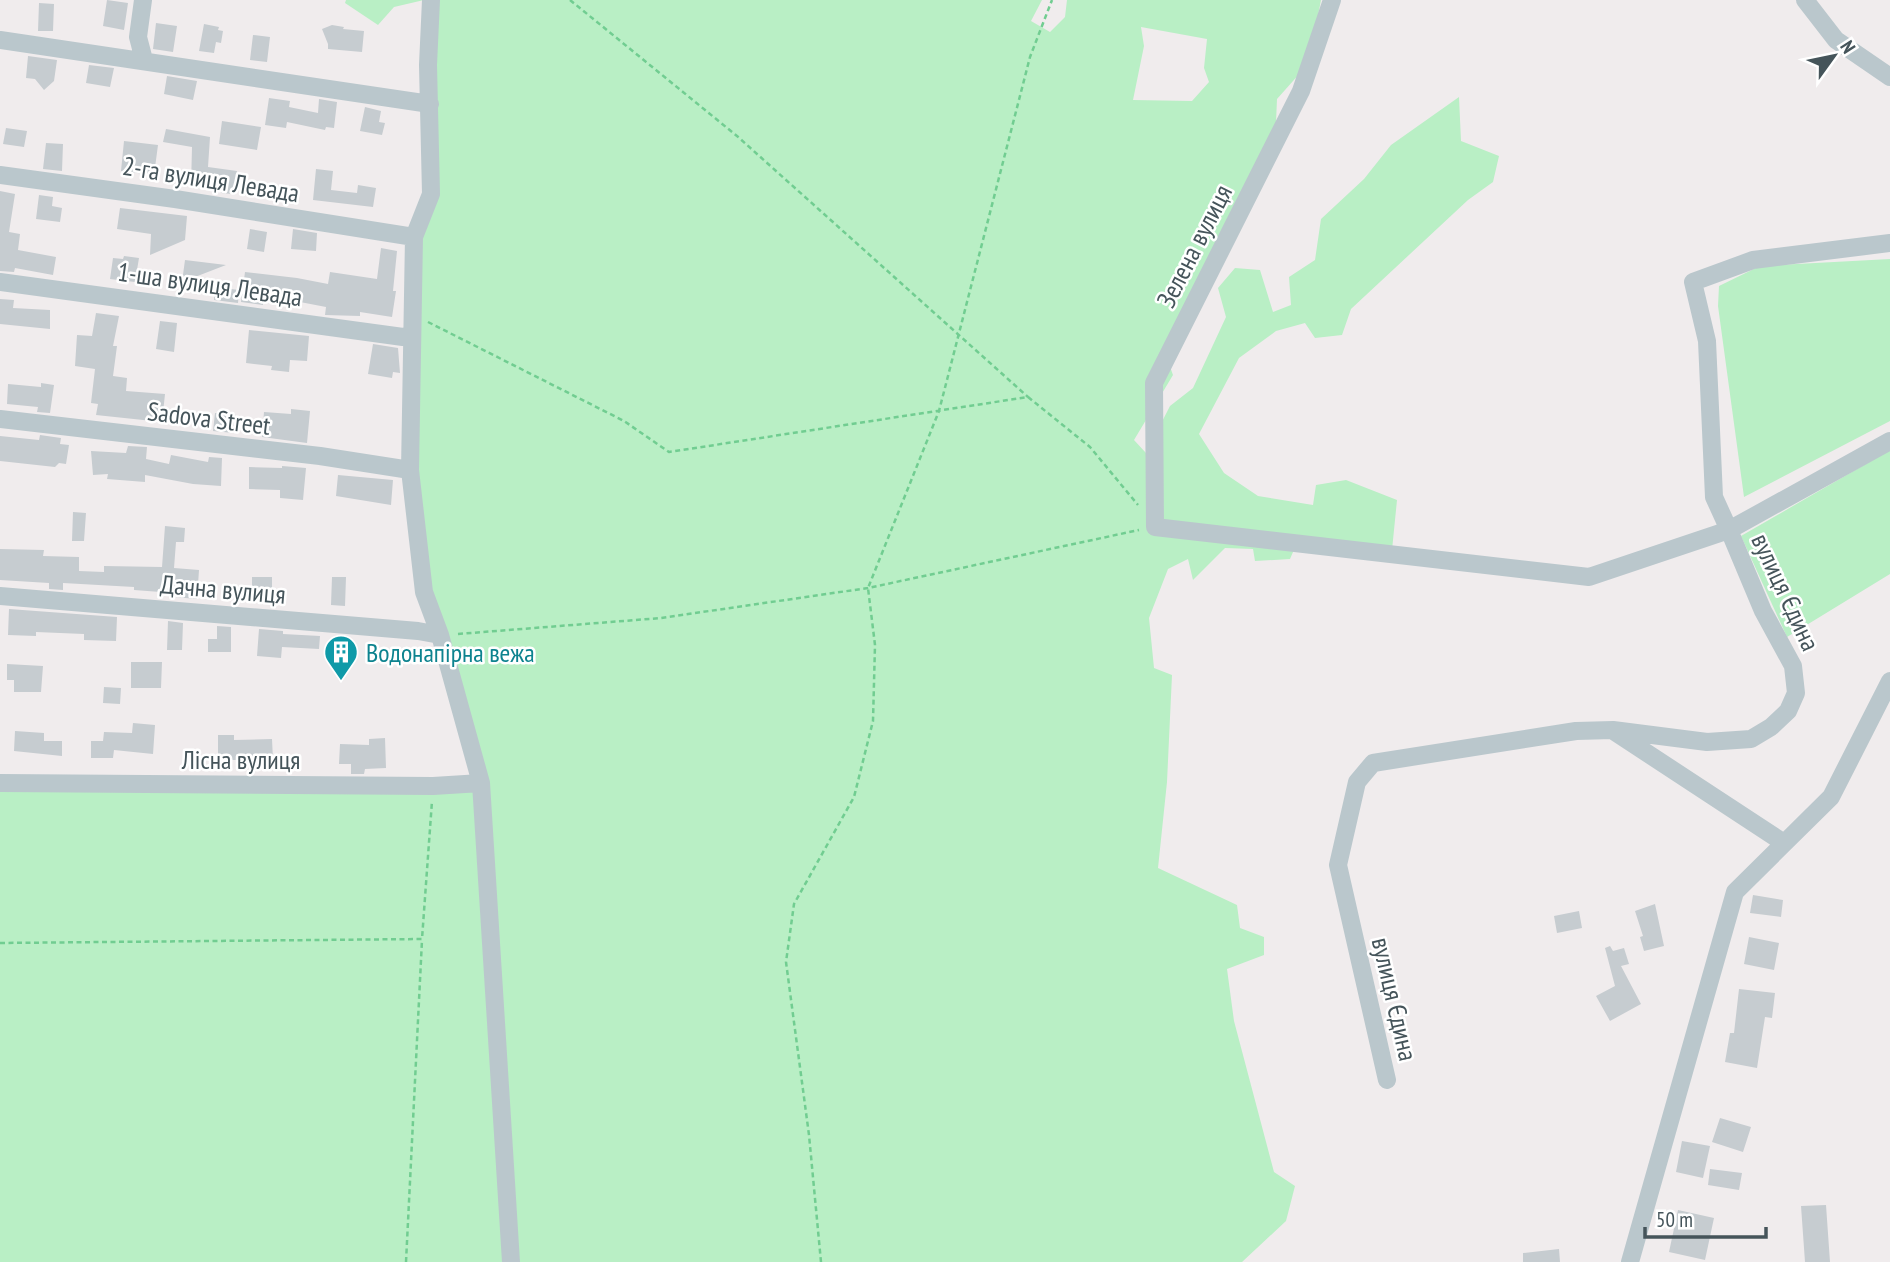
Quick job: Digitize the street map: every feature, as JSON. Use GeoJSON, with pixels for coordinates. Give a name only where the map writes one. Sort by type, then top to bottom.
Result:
{"type":"FeatureCollection","features":[{"type":"Feature","properties":{"kind":"street"},"geometry":{"type":"LineString","coordinates":[[143,0],[138,37],[144,60]]}},
{"type":"Feature","properties":{"kind":"street"},"geometry":{"type":"LineString","coordinates":[[431,0],[428,65],[431,194],[414,237],[410,470],[424,592],[440,635],[481,783],[512,1262]]}},
{"type":"Feature","properties":{"kind":"street","name":"Зелена вулиця"},"geometry":{"type":"LineString","coordinates":[[1156,527],[1154,383],[1301,91],[1332,0]]}},
{"type":"Feature","properties":{"kind":"street"},"geometry":{"type":"LineString","coordinates":[[1805,0],[1836,40],[1890,77]]}},
{"type":"Feature","properties":{"kind":"street"},"geometry":{"type":"LineString","coordinates":[[0,40],[430,104]]}},
{"type":"Feature","properties":{"kind":"street","name":"2-га вулиця Левада"},"geometry":{"type":"LineString","coordinates":[[0,176],[175,199],[414,237]]}},
{"type":"Feature","properties":{"kind":"street"},"geometry":{"type":"LineString","coordinates":[[1890,243],[1753,260],[1693,282],[1707,341],[1714,497],[1728,530],[1890,441]]}},
{"type":"Feature","properties":{"kind":"street","name":"1-ша вулиця Левада"},"geometry":{"type":"LineString","coordinates":[[0,282],[403,337],[412,335]]}},
{"type":"Feature","properties":{"kind":"street","name":"Sadova Street"},"geometry":{"type":"LineString","coordinates":[[0,419],[320,456],[410,470]]}},
{"type":"Feature","properties":{"kind":"street","name":"вулиця Єдина"},"geometry":{"type":"LineString","coordinates":[[1156,527],[1588,577],[1728,530],[1763,611],[1793,666],[1796,693],[1788,711],[1771,727],[1751,739],[1707,742],[1612,730],[1576,731],[1373,763],[1357,782],[1338,865],[1387,1080]]}},
{"type":"Feature","properties":{"kind":"street","name":"Дачна вулиця"},"geometry":{"type":"LineString","coordinates":[[0,596],[440,635]]}},
{"type":"Feature","properties":{"kind":"street"},"geometry":{"type":"LineString","coordinates":[[1630,1262],[1735,892],[1831,797],[1890,681]]}},
{"type":"Feature","properties":{"kind":"street"},"geometry":{"type":"LineString","coordinates":[[1612,730],[1784,843]]}},
{"type":"Feature","properties":{"kind":"street","name":"Лісна вулиця"},"geometry":{"type":"LineString","coordinates":[[0,783],[433,786],[481,783]]}},
{"type":"Feature","properties":{"kind":"path"},"geometry":{"type":"LineString","coordinates":[[440,635],[661,618],[868,588],[1156,527],[1090,447],[1028,397],[737,136],[570,0]]}},
{"type":"Feature","properties":{"kind":"path"},"geometry":{"type":"LineString","coordinates":[[821,1262],[809,1135],[786,962],[794,904],[854,797],[873,721],[875,645],[868,588],[939,411],[1030,57],[1052,0]]}},
{"type":"Feature","properties":{"kind":"path"},"geometry":{"type":"LineString","coordinates":[[413,314],[624,421],[669,452],[1028,397]]}},
{"type":"Feature","properties":{"kind":"path"},"geometry":{"type":"LineString","coordinates":[[407,1262],[422,939],[433,786]]}},
{"type":"Feature","properties":{"kind":"path"},"geometry":{"type":"LineString","coordinates":[[0,943],[422,939]]}},
{"type":"Feature","properties":{"kind":"green space"},"geometry":{"type":"Polygon","coordinates":[[[346,0],[424,0],[394,7],[378,25],[345,3],[346,0]]]}},
{"type":"Feature","properties":{"kind":"green space"},"geometry":{"type":"Polygon","coordinates":[[[431,0],[1042,0],[1031,21],[1050,32],[1065,17],[1067,0],[1321,0],[1309,63],[1277,99],[1275,146],[1169,364],[1173,375],[1134,440],[1146,453],[1170,406],[1193,388],[1226,317],[1218,288],[1235,268],[1260,270],[1273,312],[1291,305],[1289,277],[1315,260],[1321,219],[1364,179],[1391,145],[1459,97],[1461,141],[1499,156],[1493,182],[1468,200],[1351,309],[1342,335],[1315,338],[1305,323],[1276,331],[1239,358],[1199,434],[1224,473],[1258,496],[1313,505],[1316,485],[1346,480],[1397,500],[1392,550],[1299,538],[1290,559],[1255,561],[1253,549],[1225,548],[1193,580],[1188,559],[1168,569],[1149,618],[1154,668],[1172,675],[1167,782],[1158,868],[1237,905],[1240,928],[1264,937],[1264,955],[1227,969],[1234,1021],[1274,1172],[1295,1186],[1286,1221],[1242,1262],[0,1262],[0,783],[481,783],[440,635],[410,471],[412,276],[431,194],[431,0]],[[1141,27],[1144,46],[1133,100],[1192,101],[1209,82],[1204,68],[1207,39],[1141,27]]]}},
{"type":"Feature","properties":{"kind":"green space"},"geometry":{"type":"Polygon","coordinates":[[[1890,259],[1890,421],[1744,497],[1718,306],[1719,286],[1760,266],[1890,259]]]}},
{"type":"Feature","properties":{"kind":"green space"},"geometry":{"type":"Polygon","coordinates":[[[1890,450],[1890,574],[1787,637],[1741,536],[1890,450]]]}},
{"type":"Feature","properties":{"kind":"building"},"geometry":{"type":"Polygon","coordinates":[[[107,0],[128,3],[124,30],[103,26],[107,0]]]}},
{"type":"Feature","properties":{"kind":"building"},"geometry":{"type":"Polygon","coordinates":[[[39,3],[54,4],[53,31],[38,31],[39,3]]]}},
{"type":"Feature","properties":{"kind":"building"},"geometry":{"type":"Polygon","coordinates":[[[156,23],[177,26],[173,52],[153,49],[156,23]]]}},
{"type":"Feature","properties":{"kind":"building"},"geometry":{"type":"Polygon","coordinates":[[[204,24],[219,27],[218,30],[223,31],[221,43],[216,42],[214,53],[199,51],[204,24]]]}},
{"type":"Feature","properties":{"kind":"building"},"geometry":{"type":"Polygon","coordinates":[[[332,25],[364,31],[362,52],[328,49],[322,29],[332,25]]]}},
{"type":"Feature","properties":{"kind":"building"},"geometry":{"type":"Polygon","coordinates":[[[253,35],[270,37],[267,62],[250,60],[253,35]]]}},
{"type":"Feature","properties":{"kind":"building"},"geometry":{"type":"Polygon","coordinates":[[[28,56],[57,60],[54,81],[44,90],[35,79],[26,78],[28,56]]]}},
{"type":"Feature","properties":{"kind":"building"},"geometry":{"type":"Polygon","coordinates":[[[89,65],[114,68],[110,87],[86,83],[89,65]]]}},
{"type":"Feature","properties":{"kind":"building"},"geometry":{"type":"Polygon","coordinates":[[[167,76],[197,81],[193,100],[164,94],[167,76]]]}},
{"type":"Feature","properties":{"kind":"building"},"geometry":{"type":"Polygon","coordinates":[[[269,98],[290,101],[289,107],[318,113],[319,99],[337,102],[334,128],[326,127],[325,130],[287,122],[286,128],[265,125],[269,98]]]}},
{"type":"Feature","properties":{"kind":"building"},"geometry":{"type":"Polygon","coordinates":[[[365,107],[381,111],[379,122],[385,123],[382,135],[360,131],[365,107]]]}},
{"type":"Feature","properties":{"kind":"building"},"geometry":{"type":"Polygon","coordinates":[[[222,121],[261,127],[257,150],[219,144],[222,121]]]}},
{"type":"Feature","properties":{"kind":"building"},"geometry":{"type":"Polygon","coordinates":[[[6,128],[27,131],[24,147],[3,144],[6,128]]]}},
{"type":"Feature","properties":{"kind":"building"},"geometry":{"type":"Polygon","coordinates":[[[166,129],[210,137],[208,167],[237,171],[233,194],[221,193],[221,187],[191,186],[192,147],[163,142],[166,129]]]}},
{"type":"Feature","properties":{"kind":"building"},"geometry":{"type":"Polygon","coordinates":[[[124,141],[158,145],[154,175],[121,171],[124,141]]]}},
{"type":"Feature","properties":{"kind":"building"},"geometry":{"type":"Polygon","coordinates":[[[46,143],[63,144],[62,171],[43,169],[46,143]]]}},
{"type":"Feature","properties":{"kind":"building"},"geometry":{"type":"Polygon","coordinates":[[[316,169],[333,171],[331,190],[357,193],[358,185],[376,188],[373,207],[313,200],[316,169]]]}},
{"type":"Feature","properties":{"kind":"building"},"geometry":{"type":"Polygon","coordinates":[[[0,191],[15,194],[9,232],[20,234],[18,250],[56,257],[53,275],[15,268],[14,272],[0,271],[0,191]]]}},
{"type":"Feature","properties":{"kind":"building"},"geometry":{"type":"Polygon","coordinates":[[[39,195],[53,197],[52,206],[62,208],[60,222],[36,219],[39,195]]]}},
{"type":"Feature","properties":{"kind":"building"},"geometry":{"type":"Polygon","coordinates":[[[120,208],[187,216],[185,240],[150,255],[151,234],[117,229],[120,208]]]}},
{"type":"Feature","properties":{"kind":"building"},"geometry":{"type":"Polygon","coordinates":[[[250,229],[267,232],[264,252],[247,249],[250,229]]]}},
{"type":"Feature","properties":{"kind":"building"},"geometry":{"type":"Polygon","coordinates":[[[293,229],[317,233],[316,251],[291,249],[293,229]]]}},
{"type":"Feature","properties":{"kind":"building"},"geometry":{"type":"Polygon","coordinates":[[[381,248],[397,251],[392,317],[360,312],[360,316],[325,315],[326,307],[300,302],[299,306],[263,300],[263,305],[241,302],[245,272],[328,284],[330,272],[377,279],[381,248]]]}},
{"type":"Feature","properties":{"kind":"building"},"geometry":{"type":"Polygon","coordinates":[[[124,256],[139,258],[135,282],[110,279],[113,258],[123,259],[124,256]]]}},
{"type":"Feature","properties":{"kind":"building"},"geometry":{"type":"Polygon","coordinates":[[[185,260],[226,265],[182,282],[185,260]]]}},
{"type":"Feature","properties":{"kind":"building"},"geometry":{"type":"Polygon","coordinates":[[[215,287],[239,290],[238,303],[214,300],[215,287]]]}},
{"type":"Feature","properties":{"kind":"building"},"geometry":{"type":"Polygon","coordinates":[[[0,299],[14,300],[13,308],[50,310],[50,329],[0,324],[0,299]]]}},
{"type":"Feature","properties":{"kind":"building"},"geometry":{"type":"Polygon","coordinates":[[[96,313],[119,316],[113,346],[117,346],[113,376],[127,378],[126,391],[165,394],[162,422],[96,415],[98,404],[91,403],[95,369],[75,366],[77,335],[92,336],[96,313]]]}},
{"type":"Feature","properties":{"kind":"building"},"geometry":{"type":"Polygon","coordinates":[[[160,321],[177,323],[174,352],[156,349],[160,321]]]}},
{"type":"Feature","properties":{"kind":"building"},"geometry":{"type":"Polygon","coordinates":[[[249,330],[309,336],[307,361],[290,360],[289,372],[271,370],[272,366],[246,363],[249,330]]]}},
{"type":"Feature","properties":{"kind":"building"},"geometry":{"type":"Polygon","coordinates":[[[373,344],[398,348],[400,373],[393,372],[392,378],[368,374],[373,344]]]}},
{"type":"Feature","properties":{"kind":"building"},"geometry":{"type":"Polygon","coordinates":[[[41,383],[54,385],[50,413],[37,412],[38,407],[7,404],[8,384],[41,387],[41,383]]]}},
{"type":"Feature","properties":{"kind":"building"},"geometry":{"type":"Polygon","coordinates":[[[291,409],[310,411],[307,443],[262,437],[264,412],[291,414],[291,409]]]}},
{"type":"Feature","properties":{"kind":"building"},"geometry":{"type":"Polygon","coordinates":[[[215,413],[236,415],[234,433],[213,431],[215,413]]]}},
{"type":"Feature","properties":{"kind":"building"},"geometry":{"type":"Polygon","coordinates":[[[40,435],[61,438],[60,444],[69,445],[66,464],[59,463],[55,467],[0,461],[0,436],[39,440],[40,435]]]}},
{"type":"Feature","properties":{"kind":"building"},"geometry":{"type":"Polygon","coordinates":[[[128,446],[147,447],[146,459],[169,464],[171,455],[208,462],[209,457],[222,458],[221,486],[145,475],[145,482],[107,479],[108,474],[93,475],[91,451],[126,453],[128,446]]]}},
{"type":"Feature","properties":{"kind":"building"},"geometry":{"type":"Polygon","coordinates":[[[249,467],[306,468],[303,500],[280,498],[280,490],[249,489],[249,467]]]}},
{"type":"Feature","properties":{"kind":"building"},"geometry":{"type":"Polygon","coordinates":[[[338,475],[393,480],[391,505],[336,496],[338,475]]]}},
{"type":"Feature","properties":{"kind":"building"},"geometry":{"type":"Polygon","coordinates":[[[73,512],[86,513],[84,541],[72,541],[73,512]]]}},
{"type":"Feature","properties":{"kind":"building"},"geometry":{"type":"Polygon","coordinates":[[[165,526],[185,528],[184,542],[176,542],[174,568],[199,570],[197,599],[174,597],[174,593],[134,590],[134,587],[63,583],[63,590],[49,589],[49,583],[0,580],[0,549],[44,550],[43,556],[79,557],[79,571],[104,572],[104,566],[162,567],[165,526]]]}},
{"type":"Feature","properties":{"kind":"building"},"geometry":{"type":"Polygon","coordinates":[[[252,577],[272,577],[272,596],[252,595],[252,577]]]}},
{"type":"Feature","properties":{"kind":"building"},"geometry":{"type":"Polygon","coordinates":[[[332,577],[346,577],[345,606],[331,605],[332,577]]]}},
{"type":"Feature","properties":{"kind":"building"},"geometry":{"type":"Polygon","coordinates":[[[9,609],[117,617],[116,641],[84,640],[84,634],[36,632],[36,636],[8,635],[9,609]]]}},
{"type":"Feature","properties":{"kind":"building"},"geometry":{"type":"Polygon","coordinates":[[[168,621],[183,623],[182,650],[167,650],[168,621]]]}},
{"type":"Feature","properties":{"kind":"building"},"geometry":{"type":"Polygon","coordinates":[[[217,626],[231,627],[231,652],[208,652],[208,639],[217,639],[217,626]]]}},
{"type":"Feature","properties":{"kind":"building"},"geometry":{"type":"Polygon","coordinates":[[[259,629],[283,631],[283,634],[320,636],[319,649],[282,647],[281,658],[257,656],[259,629]]]}},
{"type":"Feature","properties":{"kind":"building"},"geometry":{"type":"Polygon","coordinates":[[[131,662],[162,662],[161,688],[131,688],[131,662]]]}},
{"type":"Feature","properties":{"kind":"building"},"geometry":{"type":"Polygon","coordinates":[[[7,664],[43,666],[41,692],[14,692],[14,680],[7,680],[7,664]]]}},
{"type":"Feature","properties":{"kind":"building"},"geometry":{"type":"Polygon","coordinates":[[[104,687],[121,688],[120,704],[103,703],[104,687]]]}},
{"type":"Feature","properties":{"kind":"building"},"geometry":{"type":"Polygon","coordinates":[[[133,723],[155,725],[153,754],[114,750],[113,758],[91,758],[91,741],[103,741],[104,732],[132,733],[133,723]]]}},
{"type":"Feature","properties":{"kind":"building"},"geometry":{"type":"Polygon","coordinates":[[[15,731],[44,733],[44,741],[62,741],[62,756],[14,751],[15,731]]]}},
{"type":"Feature","properties":{"kind":"building"},"geometry":{"type":"Polygon","coordinates":[[[218,735],[234,735],[234,740],[272,739],[273,760],[218,760],[218,735]]]}},
{"type":"Feature","properties":{"kind":"building"},"geometry":{"type":"Polygon","coordinates":[[[385,738],[386,768],[365,769],[364,774],[351,774],[351,764],[339,764],[340,744],[369,745],[369,739],[385,738]]]}},
{"type":"Feature","properties":{"kind":"building"},"geometry":{"type":"Polygon","coordinates":[[[1753,895],[1783,900],[1781,917],[1750,913],[1753,895]]]}},
{"type":"Feature","properties":{"kind":"building"},"geometry":{"type":"Polygon","coordinates":[[[1655,904],[1664,946],[1644,951],[1640,937],[1643,936],[1635,911],[1655,904]]]}},
{"type":"Feature","properties":{"kind":"building"},"geometry":{"type":"Polygon","coordinates":[[[1579,911],[1582,928],[1557,933],[1554,916],[1579,911]]]}},
{"type":"Feature","properties":{"kind":"building"},"geometry":{"type":"Polygon","coordinates":[[[1749,937],[1779,943],[1774,970],[1744,964],[1749,937]]]}},
{"type":"Feature","properties":{"kind":"building"},"geometry":{"type":"Polygon","coordinates":[[[1610,946],[1613,951],[1624,948],[1629,964],[1621,966],[1641,1004],[1610,1021],[1596,996],[1615,986],[1605,948],[1610,946]]]}},
{"type":"Feature","properties":{"kind":"building"},"geometry":{"type":"Polygon","coordinates":[[[1739,989],[1775,993],[1772,1018],[1765,1017],[1757,1068],[1725,1062],[1730,1033],[1734,1033],[1739,989]]]}},
{"type":"Feature","properties":{"kind":"building"},"geometry":{"type":"Polygon","coordinates":[[[1720,1118],[1751,1127],[1743,1152],[1712,1142],[1720,1118]]]}},
{"type":"Feature","properties":{"kind":"building"},"geometry":{"type":"Polygon","coordinates":[[[1682,1141],[1710,1146],[1703,1178],[1676,1172],[1682,1141]]]}},
{"type":"Feature","properties":{"kind":"building"},"geometry":{"type":"Polygon","coordinates":[[[1710,1169],[1742,1173],[1739,1190],[1708,1185],[1710,1169]]]}},
{"type":"Feature","properties":{"kind":"building"},"geometry":{"type":"Polygon","coordinates":[[[1826,1205],[1830,1262],[1805,1262],[1801,1206],[1826,1205]]]}},
{"type":"Feature","properties":{"kind":"building"},"geometry":{"type":"Polygon","coordinates":[[[1678,1210],[1714,1218],[1705,1260],[1669,1252],[1678,1210]]]}},
{"type":"Feature","properties":{"kind":"building"},"geometry":{"type":"Polygon","coordinates":[[[1559,1249],[1560,1262],[1523,1262],[1523,1253],[1559,1249]]]}},
{"type":"Feature","properties":{"kind":"place","name":"Водонапірна вежа"},"geometry":{"type":"Point","coordinates":[341,682]}}]}
